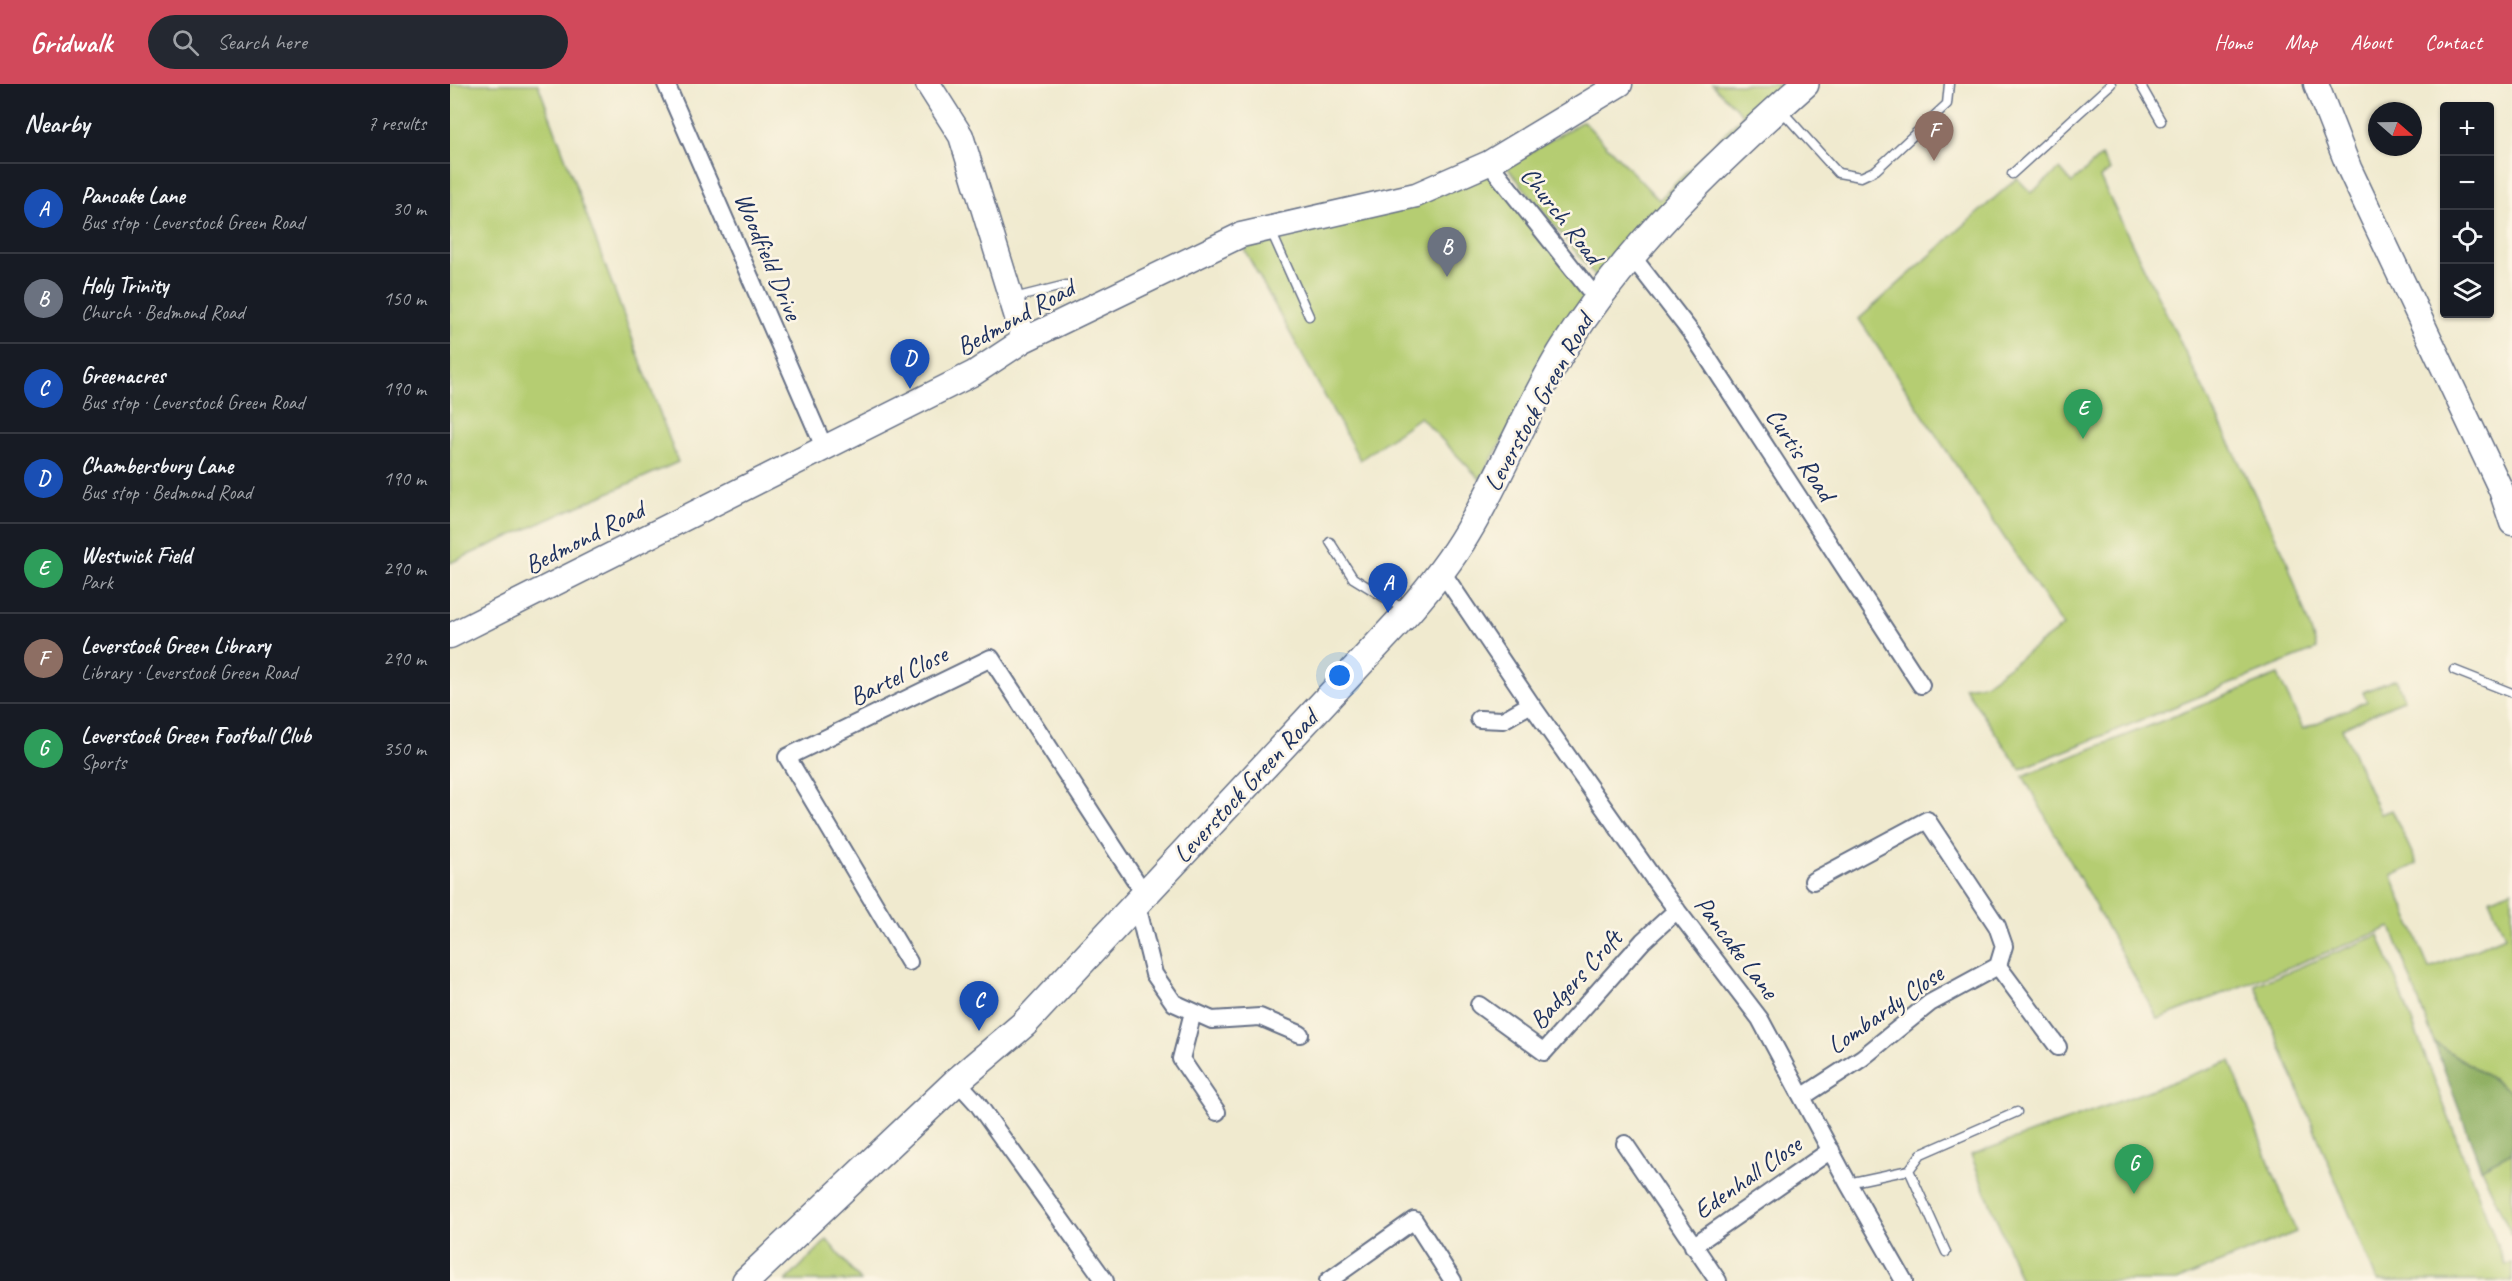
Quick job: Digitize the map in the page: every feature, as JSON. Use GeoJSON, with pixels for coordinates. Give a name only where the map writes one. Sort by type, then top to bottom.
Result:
{"type":"FeatureCollection","features":[{"type":"Feature","properties":{"kind":"main road","name":"Leverstock Green Road"},"geometry":{"type":"LineString","coordinates":[[746,1281],[957,1081],[1024,1024],[1408,612],[1442,572],[1468,531],[1562,350],[1596,298],[1631,255],[1695,187],[1805,84]]}},
{"type":"Feature","properties":{"kind":"street"},"geometry":{"type":"LineString","coordinates":[[928,84],[962,136],[1024,340]]}},
{"type":"Feature","properties":{"kind":"street","name":"Bedmond Road"},"geometry":{"type":"LineString","coordinates":[[450,636],[974,373],[1024,340],[1240,235],[1416,195],[1489,163],[1620,84]]}},
{"type":"Feature","properties":{"kind":"street","name":"Woodfield Drive"},"geometry":{"type":"LineString","coordinates":[[666,85],[824,447]]}},
{"type":"Feature","properties":{"kind":"street"},"geometry":{"type":"LineString","coordinates":[[2318,85],[2346,161],[2501,490],[2512,523]]}},
{"type":"Feature","properties":{"kind":"street","name":"Church Road"},"geometry":{"type":"LineString","coordinates":[[1489,163],[1596,298]]}},
{"type":"Feature","properties":{"kind":"street","name":"Curtis Road"},"geometry":{"type":"LineString","coordinates":[[1631,255],[1693,335],[1921,684]]}},
{"type":"Feature","properties":{"kind":"street","name":"Pancake Lane"},"geometry":{"type":"LineString","coordinates":[[1442,572],[1531,705],[1677,910],[1760,1019],[1848,1183],[1904,1281]]}},
{"type":"Feature","properties":{"kind":"street","name":"Bartel Close"},"geometry":{"type":"LineString","coordinates":[[909,962],[787,757],[992,658],[1141,900]]}},
{"type":"Feature","properties":{"kind":"street"},"geometry":{"type":"LineString","coordinates":[[1479,719],[1503,720],[1531,705]]}},
{"type":"Feature","properties":{"kind":"street"},"geometry":{"type":"LineString","coordinates":[[1813,881],[1927,820],[1997,926],[2004,946],[1998,966],[2058,1047]]}},
{"type":"Feature","properties":{"kind":"street"},"geometry":{"type":"LineString","coordinates":[[1141,900],[1155,974],[1174,1003],[1212,1020],[1260,1017],[1300,1034]]}},
{"type":"Feature","properties":{"kind":"street","name":"Badgers Croft"},"geometry":{"type":"LineString","coordinates":[[1479,1005],[1544,1052],[1643,941],[1677,910]]}},
{"type":"Feature","properties":{"kind":"street","name":"Lombardy Close"},"geometry":{"type":"LineString","coordinates":[[1802,1097],[1862,1058],[1930,1003],[1998,966]]}},
{"type":"Feature","properties":{"kind":"street"},"geometry":{"type":"LineString","coordinates":[[1193,1012],[1181,1059],[1216,1112]]}},
{"type":"Feature","properties":{"kind":"street"},"geometry":{"type":"LineString","coordinates":[[957,1081],[977,1103],[1105,1281]]}},
{"type":"Feature","properties":{"kind":"street","name":"Edenhall Close"},"geometry":{"type":"LineString","coordinates":[[1625,1144],[1718,1281]]}},
{"type":"Feature","properties":{"kind":"street","name":"Edenhall Close"},"geometry":{"type":"LineString","coordinates":[[1693,1246],[1831,1150]]}},
{"type":"Feature","properties":{"kind":"street"},"geometry":{"type":"LineString","coordinates":[[1328,1281],[1414,1220],[1453,1281]]}},
{"type":"Feature","properties":{"kind":"lane"},"geometry":{"type":"LineString","coordinates":[[1779,107],[1838,173],[1862,177],[1876,170],[1947,104],[1949,84]]}},
{"type":"Feature","properties":{"kind":"lane"},"geometry":{"type":"LineString","coordinates":[[2012,174],[2111,84]]}},
{"type":"Feature","properties":{"kind":"lane"},"geometry":{"type":"LineString","coordinates":[[2140,84],[2161,121]]}},
{"type":"Feature","properties":{"kind":"lane"},"geometry":{"type":"LineString","coordinates":[[1270,228],[1309,316]]}},
{"type":"Feature","properties":{"kind":"lane"},"geometry":{"type":"LineString","coordinates":[[1011,298],[1066,285]]}},
{"type":"Feature","properties":{"kind":"lane"},"geometry":{"type":"LineString","coordinates":[[1330,542],[1353,578],[1408,612]]}},
{"type":"Feature","properties":{"kind":"lane"},"geometry":{"type":"LineString","coordinates":[[2454,670],[2512,693]]}},
{"type":"Feature","properties":{"kind":"lane"},"geometry":{"type":"LineString","coordinates":[[1848,1183],[1909,1170],[1921,1154],[2017,1112]]}},
{"type":"Feature","properties":{"kind":"lane"},"geometry":{"type":"LineString","coordinates":[[1909,1170],[1946,1252]]}},
{"type":"Feature","properties":{"kind":"green space"},"geometry":{"type":"Polygon","coordinates":[[[450,84],[538,84],[678,462],[450,563],[450,84]]]}},
{"type":"Feature","properties":{"kind":"green space"},"geometry":{"type":"Polygon","coordinates":[[[1712,84],[1785,84],[1718,149],[1596,277],[1506,166],[1583,121],[1659,200],[1743,115],[1712,84]]]}},
{"type":"Feature","properties":{"kind":"green space"},"geometry":{"type":"Polygon","coordinates":[[[2101,156],[2110,170],[2100,178],[2286,558],[2317,649],[2020,769],[1964,687],[1985,684],[2063,626],[1859,319],[2017,178],[2031,193],[2060,169],[2072,183],[2101,156]]]}},
{"type":"Feature","properties":{"kind":"green space"},"geometry":{"type":"Polygon","coordinates":[[[1488,168],[1587,295],[1480,479],[1420,417],[1360,460],[1244,249],[1416,199],[1488,168]]]}},
{"type":"Feature","properties":{"kind":"green space"},"geometry":{"type":"Polygon","coordinates":[[[2278,675],[2303,729],[2367,701],[2363,692],[2396,679],[2404,699],[2342,728],[2380,814],[2392,810],[2417,864],[2392,876],[2429,969],[2505,936],[2489,899],[2512,890],[2512,1092],[2434,1042],[2391,927],[2158,1019],[2023,776],[2278,675]]]}},
{"type":"Feature","properties":{"kind":"green space"},"geometry":{"type":"Polygon","coordinates":[[[2379,935],[2505,1265],[2512,1264],[2512,1281],[2377,1281],[2255,985],[2379,935]]]}},
{"type":"Feature","properties":{"kind":"green space"},"geometry":{"type":"Polygon","coordinates":[[[2434,1042],[2512,1092],[2512,1152],[2481,1168],[2434,1042]]]}},
{"type":"Feature","properties":{"kind":"green space"},"geometry":{"type":"Polygon","coordinates":[[[2230,1061],[2296,1232],[2176,1281],[2021,1281],[1971,1155],[2230,1061]]]}},
{"type":"Feature","properties":{"kind":"green space"},"geometry":{"type":"Polygon","coordinates":[[[2512,1152],[2512,1236],[2481,1168],[2512,1152]]]}},
{"type":"Feature","properties":{"kind":"green space"},"geometry":{"type":"Polygon","coordinates":[[[827,1240],[861,1281],[786,1281],[827,1240]]]}},
{"type":"Feature","properties":{"kind":"place","name":"Leverstock Green Library"},"geometry":{"type":"Point","coordinates":[1934,161]}},
{"type":"Feature","properties":{"kind":"place","name":"Holy Trinity"},"geometry":{"type":"Point","coordinates":[1447,277]}},
{"type":"Feature","properties":{"kind":"place","name":"Chambersbury Lane"},"geometry":{"type":"Point","coordinates":[910,389]}},
{"type":"Feature","properties":{"kind":"place","name":"Westwick Field"},"geometry":{"type":"Point","coordinates":[2083,439]}},
{"type":"Feature","properties":{"kind":"place","name":"Pancake Lane"},"geometry":{"type":"Point","coordinates":[1388,613]}},
{"type":"Feature","properties":{"kind":"place","name":"Greenacres"},"geometry":{"type":"Point","coordinates":[979,1031]}},
{"type":"Feature","properties":{"kind":"place","name":"Leverstock Green Football Club"},"geometry":{"type":"Point","coordinates":[2134,1194]}}]}
